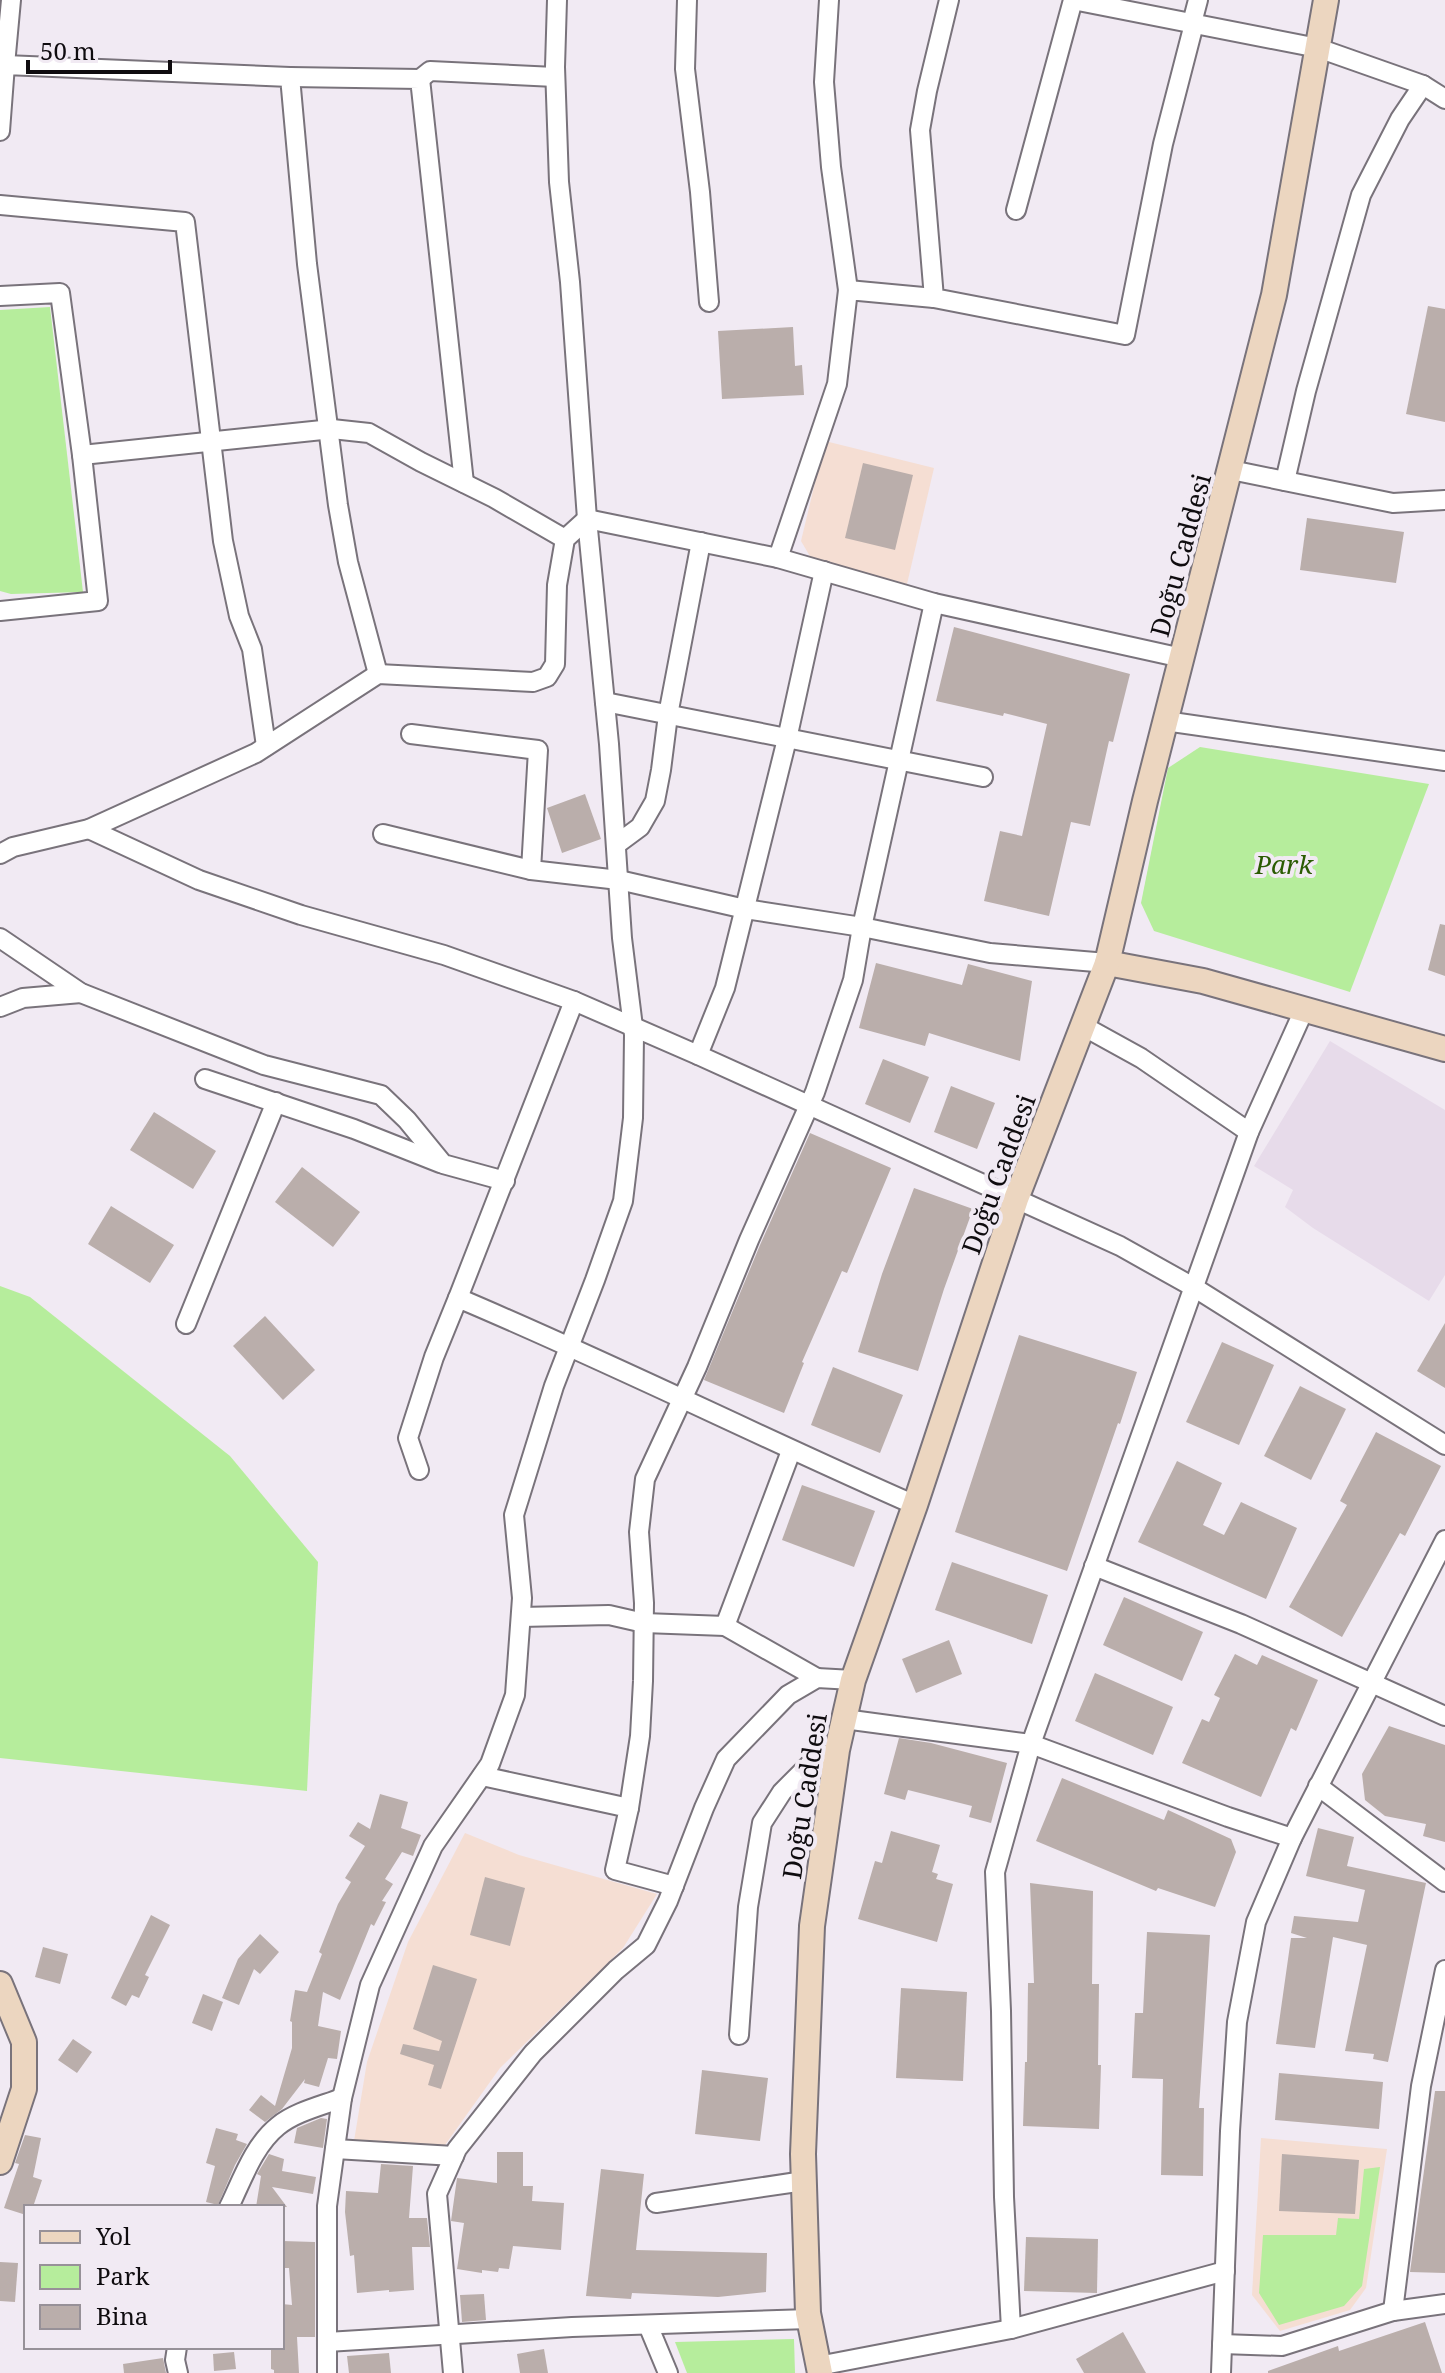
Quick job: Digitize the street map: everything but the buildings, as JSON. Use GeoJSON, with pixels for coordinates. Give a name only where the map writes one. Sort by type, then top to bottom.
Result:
{"type":"FeatureCollection","features":[{"type":"Feature","properties":{"kind":"street"},"geometry":{"type":"LineString","coordinates":[[0,131],[3,65],[11,0]]}},
{"type":"Feature","properties":{"kind":"street"},"geometry":{"type":"LineString","coordinates":[[327,2373],[327,2206],[342,2098],[370,1985],[433,1846],[490,1764],[515,1695],[522,1598],[514,1515],[554,1386],[623,1201],[633,1118],[632,1025],[622,938],[617,844],[559,182],[555,77],[557,0]]}},
{"type":"Feature","properties":{"kind":"street"},"geometry":{"type":"LineString","coordinates":[[687,0],[685,69],[709,302]]}},
{"type":"Feature","properties":{"kind":"street"},"geometry":{"type":"LineString","coordinates":[[778,558],[837,384],[848,290],[831,167],[824,82],[829,0]]}},
{"type":"Feature","properties":{"kind":"street"},"geometry":{"type":"LineString","coordinates":[[934,298],[920,130],[949,0]]}},
{"type":"Feature","properties":{"kind":"street"},"geometry":{"type":"LineString","coordinates":[[1016,210],[1073,0],[1318,48],[1423,85],[1445,99]]}},
{"type":"Feature","properties":{"kind":"street"},"geometry":{"type":"LineString","coordinates":[[848,290],[934,298],[1125,335],[1163,144],[1198,0]]}},
{"type":"Feature","properties":{"kind":"street","name":"Doğu Caddesi"},"geometry":{"type":"LineString","coordinates":[[819,2369],[809,2319],[803,2154],[812,1926],[837,1750],[853,1680],[915,1505],[1016,1199],[1107,963],[1165,721],[1274,295],[1326,0]]}},
{"type":"Feature","properties":{"kind":"street"},"geometry":{"type":"LineString","coordinates":[[3,65],[290,77],[420,79],[430,71],[555,77]]}},
{"type":"Feature","properties":{"kind":"street"},"geometry":{"type":"LineString","coordinates":[[290,77],[307,264],[328,429],[348,562],[378,674]]}},
{"type":"Feature","properties":{"kind":"street"},"geometry":{"type":"LineString","coordinates":[[420,79],[464,483]]}},
{"type":"Feature","properties":{"kind":"street"},"geometry":{"type":"LineString","coordinates":[[1285,481],[1310,377],[1361,195],[1400,119],[1423,85]]}},
{"type":"Feature","properties":{"kind":"street"},"geometry":{"type":"LineString","coordinates":[[0,205],[185,222],[223,541],[239,616],[252,649],[266,746]]}},
{"type":"Feature","properties":{"kind":"street"},"geometry":{"type":"LineString","coordinates":[[0,296],[60,293],[98,601],[0,611]]}},
{"type":"Feature","properties":{"kind":"street"},"geometry":{"type":"LineString","coordinates":[[82,455],[328,429],[369,433],[565,539]]}},
{"type":"Feature","properties":{"kind":"street"},"geometry":{"type":"LineString","coordinates":[[1231,470],[1393,503],[1445,500]]}},
{"type":"Feature","properties":{"kind":"street"},"geometry":{"type":"LineString","coordinates":[[0,854],[13,847],[89,829],[256,753],[378,674],[533,682],[547,677],[555,664],[557,585],[565,539],[587,519]]}},
{"type":"Feature","properties":{"kind":"street"},"geometry":{"type":"LineString","coordinates":[[587,519],[778,558],[934,603],[1182,658]]}},
{"type":"Feature","properties":{"kind":"street"},"geometry":{"type":"LineString","coordinates":[[617,844],[640,827],[655,801],[701,542]]}},
{"type":"Feature","properties":{"kind":"street"},"geometry":{"type":"LineString","coordinates":[[698,1055],[725,988],[787,739],[824,571]]}},
{"type":"Feature","properties":{"kind":"street"},"geometry":{"type":"LineString","coordinates":[[674,1886],[615,1870],[640,1736],[644,1623],[639,1532],[645,1479],[810,1105],[853,980],[934,603]]}},
{"type":"Feature","properties":{"kind":"street"},"geometry":{"type":"LineString","coordinates":[[605,702],[983,777]]}},
{"type":"Feature","properties":{"kind":"street"},"geometry":{"type":"LineString","coordinates":[[1165,721],[1445,761]]}},
{"type":"Feature","properties":{"kind":"street"},"geometry":{"type":"LineString","coordinates":[[411,734],[538,750],[531,870]]}},
{"type":"Feature","properties":{"kind":"street"},"geometry":{"type":"LineString","coordinates":[[89,829],[199,880],[301,915],[444,955],[574,1001],[810,1105],[1120,1246],[1195,1288],[1445,1445]]}},
{"type":"Feature","properties":{"kind":"street"},"geometry":{"type":"LineString","coordinates":[[383,834],[531,870],[619,880],[745,909],[862,927],[990,953],[1107,963],[1203,981],[1445,1049]]}},
{"type":"Feature","properties":{"kind":"street"},"geometry":{"type":"LineString","coordinates":[[0,938],[81,993],[264,1065],[381,1095],[407,1120],[443,1164]]}},
{"type":"Feature","properties":{"kind":"street"},"geometry":{"type":"LineString","coordinates":[[0,1007],[23,998],[81,993]]}},
{"type":"Feature","properties":{"kind":"street"},"geometry":{"type":"LineString","coordinates":[[419,1470],[408,1438],[434,1357],[574,1001]]}},
{"type":"Feature","properties":{"kind":"street"},"geometry":{"type":"LineString","coordinates":[[1011,2329],[995,1872],[1031,1744],[1249,1132],[1304,1010]]}},
{"type":"Feature","properties":{"kind":"street"},"geometry":{"type":"LineString","coordinates":[[1083,1026],[1141,1058],[1249,1132]]}},
{"type":"Feature","properties":{"kind":"street"},"geometry":{"type":"LineString","coordinates":[[205,1079],[354,1129],[443,1164],[505,1181]]}},
{"type":"Feature","properties":{"kind":"street"},"geometry":{"type":"LineString","coordinates":[[186,1324],[276,1102]]}},
{"type":"Feature","properties":{"kind":"street"},"geometry":{"type":"LineString","coordinates":[[458,1298],[570,1346],[791,1451],[915,1505]]}},
{"type":"Feature","properties":{"kind":"street"},"geometry":{"type":"LineString","coordinates":[[725,1626],[791,1451]]}},
{"type":"Feature","properties":{"kind":"street"},"geometry":{"type":"LineString","coordinates":[[1221,2373],[1237,2022],[1256,1922],[1292,1838],[1445,1540]]}},
{"type":"Feature","properties":{"kind":"street"},"geometry":{"type":"LineString","coordinates":[[1094,1566],[1241,1624],[1445,1716]]}},
{"type":"Feature","properties":{"kind":"street"},"geometry":{"type":"LineString","coordinates":[[521,1617],[609,1615],[644,1623],[725,1626],[817,1678],[853,1680]]}},
{"type":"Feature","properties":{"kind":"street"},"geometry":{"type":"LineString","coordinates":[[453,2373],[437,2194],[457,2149],[533,2053],[616,1970],[646,1945],[674,1886],[726,1759],[788,1695],[817,1678]]}},
{"type":"Feature","properties":{"kind":"street"},"geometry":{"type":"LineString","coordinates":[[844,1719],[1031,1744],[1292,1838]]}},
{"type":"Feature","properties":{"kind":"street"},"geometry":{"type":"LineString","coordinates":[[739,2035],[748,1907],[762,1823],[782,1792],[808,1766],[837,1750]]}},
{"type":"Feature","properties":{"kind":"street"},"geometry":{"type":"LineString","coordinates":[[482,1776],[629,1808]]}},
{"type":"Feature","properties":{"kind":"street"},"geometry":{"type":"LineString","coordinates":[[1318,1786],[1445,1882]]}},
{"type":"Feature","properties":{"kind":"street"},"geometry":{"type":"LineString","coordinates":[[1393,2311],[1421,2086],[1445,1970]]}},
{"type":"Feature","properties":{"kind":"street"},"geometry":{"type":"LineString","coordinates":[[0,1984],[24,2042],[24,2089],[0,2162]]}},
{"type":"Feature","properties":{"kind":"street"},"geometry":{"type":"LineString","coordinates":[[230,2205],[252,2157],[278,2126],[342,2098]]}},
{"type":"Feature","properties":{"kind":"street"},"geometry":{"type":"LineString","coordinates":[[335,2149],[454,2156]]}},
{"type":"Feature","properties":{"kind":"street"},"geometry":{"type":"LineString","coordinates":[[656,2203],[804,2181]]}},
{"type":"Feature","properties":{"kind":"street"},"geometry":{"type":"LineString","coordinates":[[819,2369],[1011,2329],[1225,2271]]}},
{"type":"Feature","properties":{"kind":"street"},"geometry":{"type":"LineString","coordinates":[[1222,2344],[1282,2346],[1393,2311],[1445,2304]]}},
{"type":"Feature","properties":{"kind":"street"},"geometry":{"type":"LineString","coordinates":[[327,2342],[450,2333],[809,2319]]}},
{"type":"Feature","properties":{"kind":"street"},"geometry":{"type":"LineString","coordinates":[[648,2325],[668,2373]]}},
{"type":"Feature","properties":{"kind":"street"},"geometry":{"type":"LineString","coordinates":[[177,2349],[178,2373]]}},
{"type":"Feature","properties":{"kind":"shaded area"},"geometry":{"type":"Polygon","coordinates":[[[825,441],[934,468],[907,584],[811,558],[801,541],[825,441]]]}},
{"type":"Feature","properties":{"kind":"shaded area"},"geometry":{"type":"Polygon","coordinates":[[[1330,1041],[1445,1110],[1445,1275],[1429,1301],[1285,1207],[1293,1190],[1254,1166],[1330,1041]]]}},
{"type":"Feature","properties":{"kind":"shaded area"},"geometry":{"type":"Polygon","coordinates":[[[465,1833],[519,1855],[657,1894],[623,1948],[500,2068],[445,2145],[354,2141],[367,2062],[408,1942],[465,1833]]]}},
{"type":"Feature","properties":{"kind":"shaded area"},"geometry":{"type":"Polygon","coordinates":[[[1261,2138],[1387,2149],[1366,2288],[1350,2310],[1280,2331],[1252,2295],[1261,2138]]]}},
{"type":"Feature","properties":{"kind":"green space"},"geometry":{"type":"Polygon","coordinates":[[[50,307],[83,592],[11,594],[0,591],[0,310],[50,307]]]}},
{"type":"Feature","properties":{"kind":"green space","name":"Park"},"geometry":{"type":"Polygon","coordinates":[[[1200,747],[1429,784],[1350,992],[1154,931],[1141,903],[1168,768],[1200,747]]]}},
{"type":"Feature","properties":{"kind":"green space"},"geometry":{"type":"Polygon","coordinates":[[[0,1286],[30,1297],[230,1456],[318,1562],[307,1791],[0,1758],[0,1286]]]}},
{"type":"Feature","properties":{"kind":"green space"},"geometry":{"type":"Polygon","coordinates":[[[1380,2167],[1362,2286],[1344,2306],[1279,2325],[1259,2293],[1263,2235],[1336,2235],[1338,2218],[1359,2219],[1364,2169],[1380,2167]]]}},
{"type":"Feature","properties":{"kind":"green space"},"geometry":{"type":"Polygon","coordinates":[[[794,2339],[795,2373],[687,2373],[675,2342],[794,2339]]]}}]}
